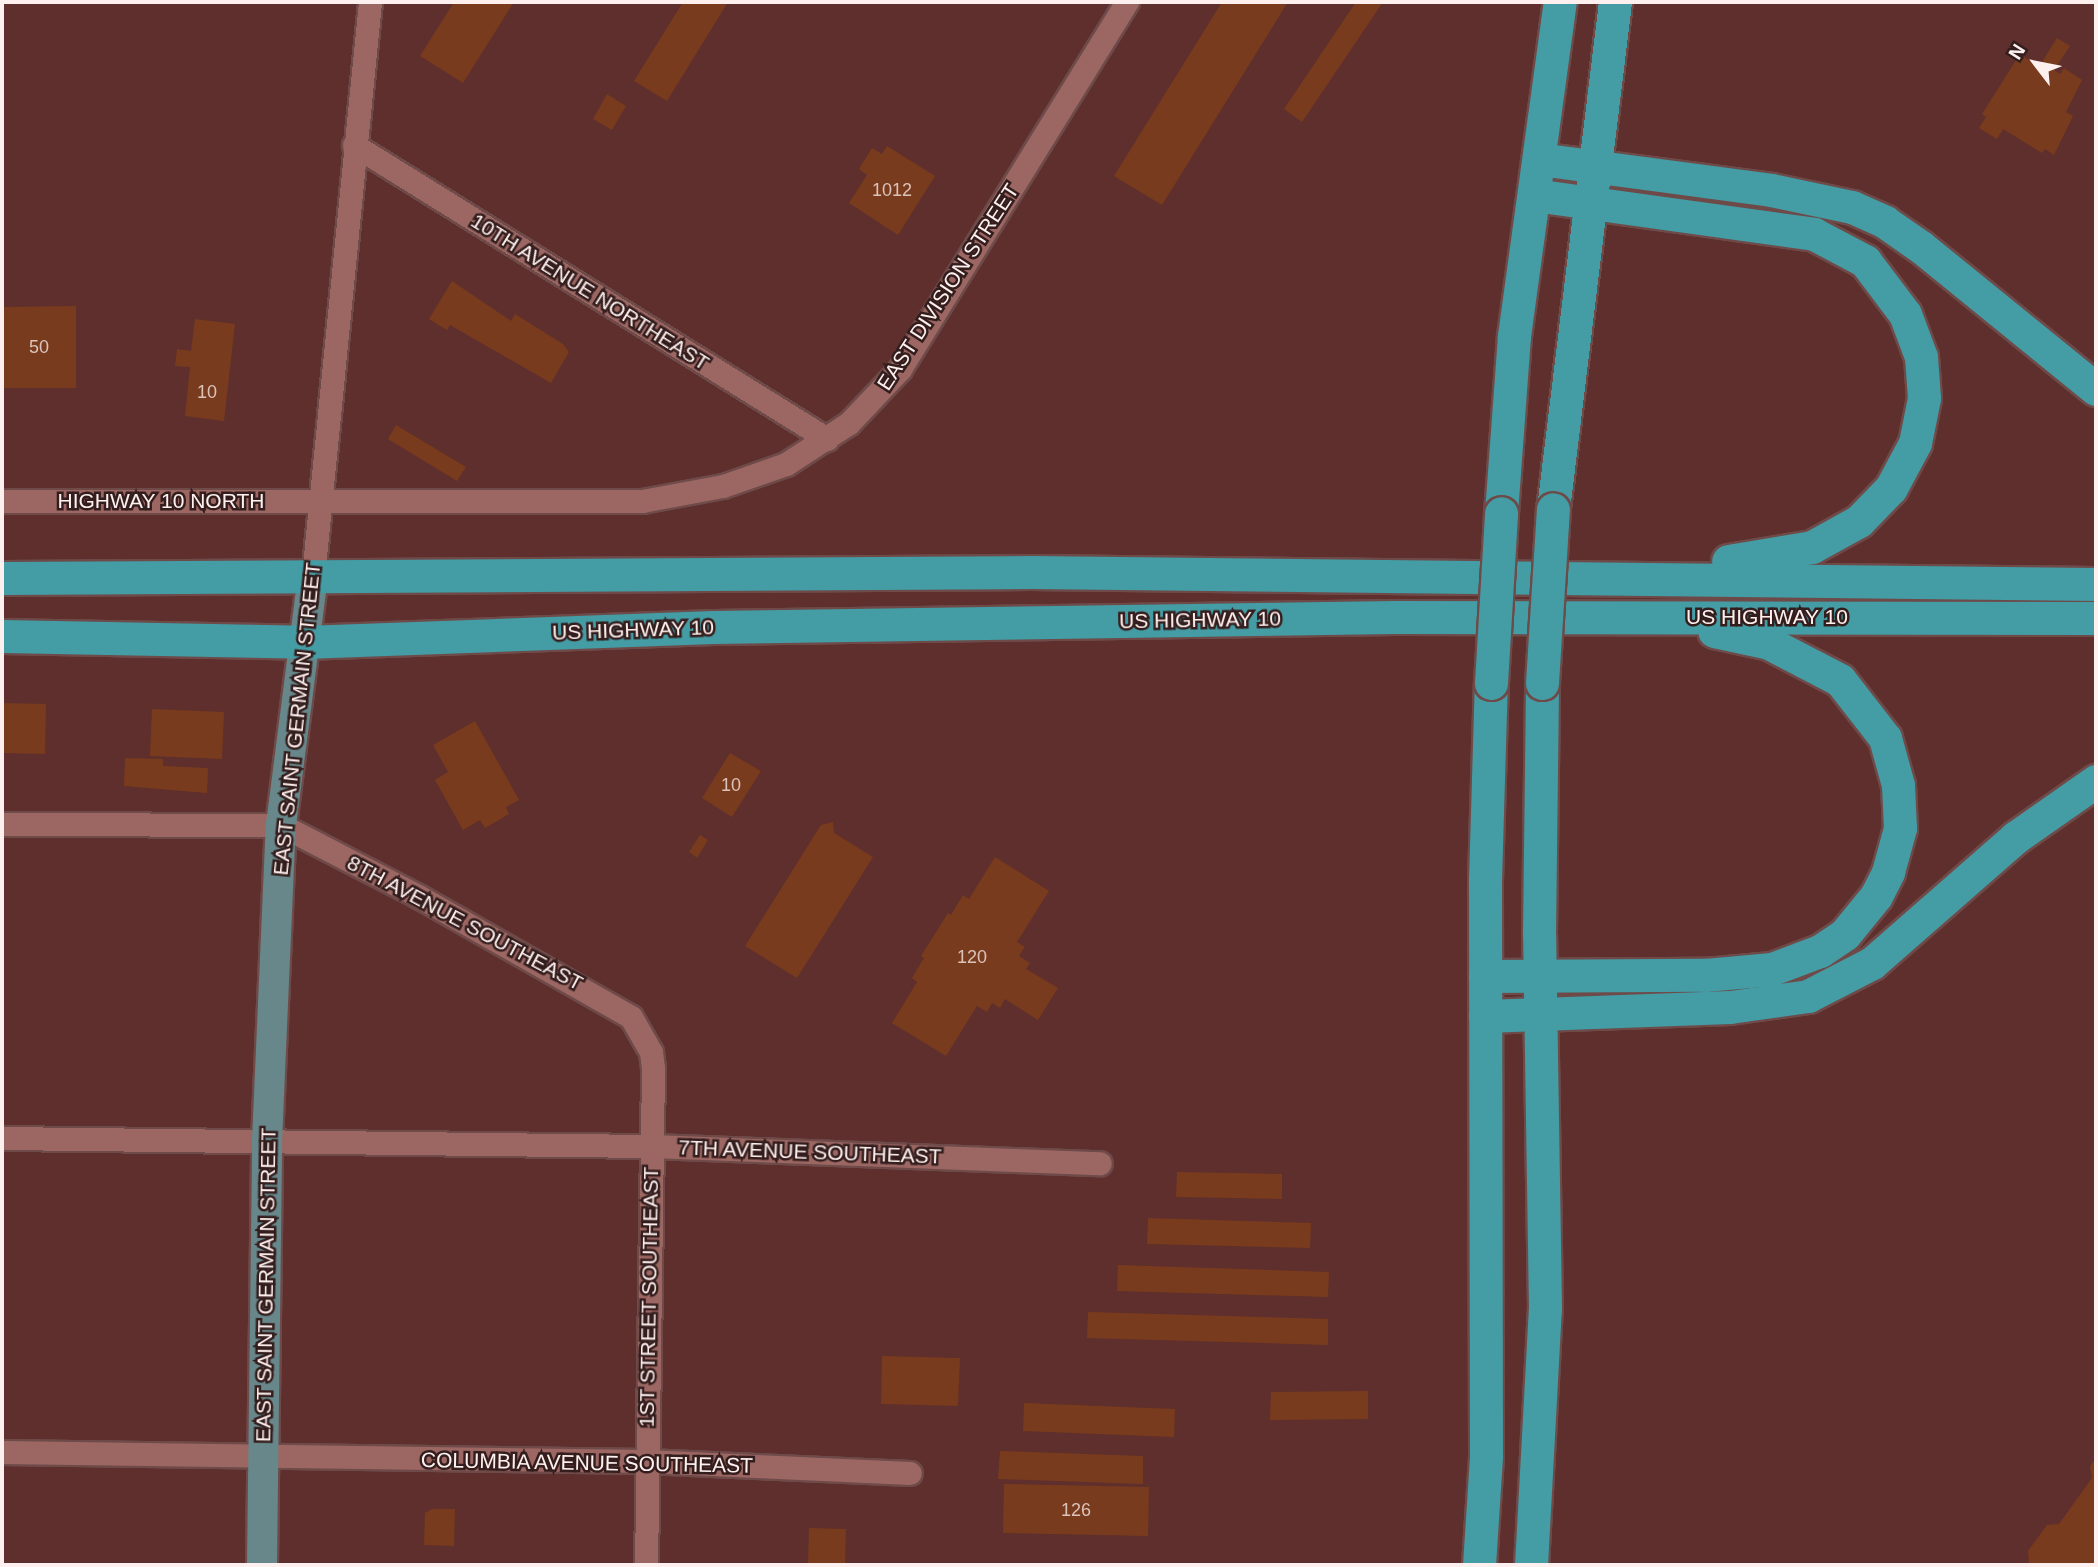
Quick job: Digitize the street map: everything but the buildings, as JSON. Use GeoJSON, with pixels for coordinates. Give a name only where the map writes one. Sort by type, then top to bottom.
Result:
{"type":"FeatureCollection","features":[{"type":"Feature","properties":{"kind":"highway"},"geometry":{"type":"LineString","coordinates":[[1479,1565],[1486,1444],[1485,976],[1491,683],[1514,336],[1560,2]]}},
{"type":"Feature","properties":{"kind":"highway"},"geometry":{"type":"LineString","coordinates":[[1531,1565],[1545,1309],[1540,976],[1542,683],[1553,509],[1615,2]]}},
{"type":"Feature","properties":{"kind":"highway"},"geometry":{"type":"LineString","coordinates":[[1539,159],[1818,199],[1885,222],[2096,389]]}},
{"type":"Feature","properties":{"kind":"highway"},"geometry":{"type":"LineString","coordinates":[[1532,577],[1755,560],[1812,547],[1859,521],[1877,504],[1905,465],[1921,421],[1924,378],[1916,336],[1894,295],[1850,250],[1794,229],[1534,195]]}},
{"type":"Feature","properties":{"kind":"highway","name":"US HIGHWAY 10"},"geometry":{"type":"LineString","coordinates":[[2,578],[1031,572],[2096,584]]}},
{"type":"Feature","properties":{"kind":"highway"},"geometry":{"type":"LineString","coordinates":[[1485,976],[1705,975],[1772,969],[1800,961],[1845,934],[1868,907],[1888,872],[1900,828],[1898,785],[1885,738],[1840,680],[1793,654],[1739,635],[1579,617]]}},
{"type":"Feature","properties":{"kind":"highway","name":"US HIGHWAY 10"},"geometry":{"type":"LineString","coordinates":[[2,636],[304,642],[713,627],[1579,617],[2096,618]]}},
{"type":"Feature","properties":{"kind":"highway"},"geometry":{"type":"LineString","coordinates":[[1485,1016],[1730,1007],[1808,996],[1872,963],[2007,845],[2096,781]]}},
{"type":"Feature","properties":{"kind":"main road","name":"EAST SAINT GERMAIN STREET"},"geometry":{"type":"LineString","coordinates":[[262,1565],[267,1141],[281,825],[313,576]]}},
{"type":"Feature","properties":{"kind":"street","name":"EAST SAINT GERMAIN STREET"},"geometry":{"type":"LineString","coordinates":[[313,576],[370,2]]}},
{"type":"Feature","properties":{"kind":"street","name":"EAST DIVISION STREET"},"geometry":{"type":"LineString","coordinates":[[320,500],[642,501],[758,475],[827,439],[868,406],[900,369],[1127,2]]}},
{"type":"Feature","properties":{"kind":"street","name":"10TH AVENUE NORTHEAST"},"geometry":{"type":"LineString","coordinates":[[354,145],[827,439]]}},
{"type":"Feature","properties":{"kind":"street","name":"HIGHWAY 10 NORTH"},"geometry":{"type":"LineString","coordinates":[[2,501],[320,500]]}},
{"type":"Feature","properties":{"kind":"street"},"geometry":{"type":"LineString","coordinates":[[2,824],[281,825]]}},
{"type":"Feature","properties":{"kind":"street","name":"8TH AVENUE SOUTHEAST"},"geometry":{"type":"LineString","coordinates":[[281,825],[617,1005],[642,1030]]}},
{"type":"Feature","properties":{"kind":"street","name":"1ST STREET SOUTHEAST"},"geometry":{"type":"LineString","coordinates":[[642,1030],[653,1068],[646,1565]]}},
{"type":"Feature","properties":{"kind":"street","name":"7TH AVENUE SOUTHEAST"},"geometry":{"type":"LineString","coordinates":[[2,1138],[652,1146],[1100,1163]]}},
{"type":"Feature","properties":{"kind":"street","name":"COLUMBIA AVENUE SOUTHEAST"},"geometry":{"type":"LineString","coordinates":[[2,1452],[264,1459],[646,1461],[910,1473]]}}]}
